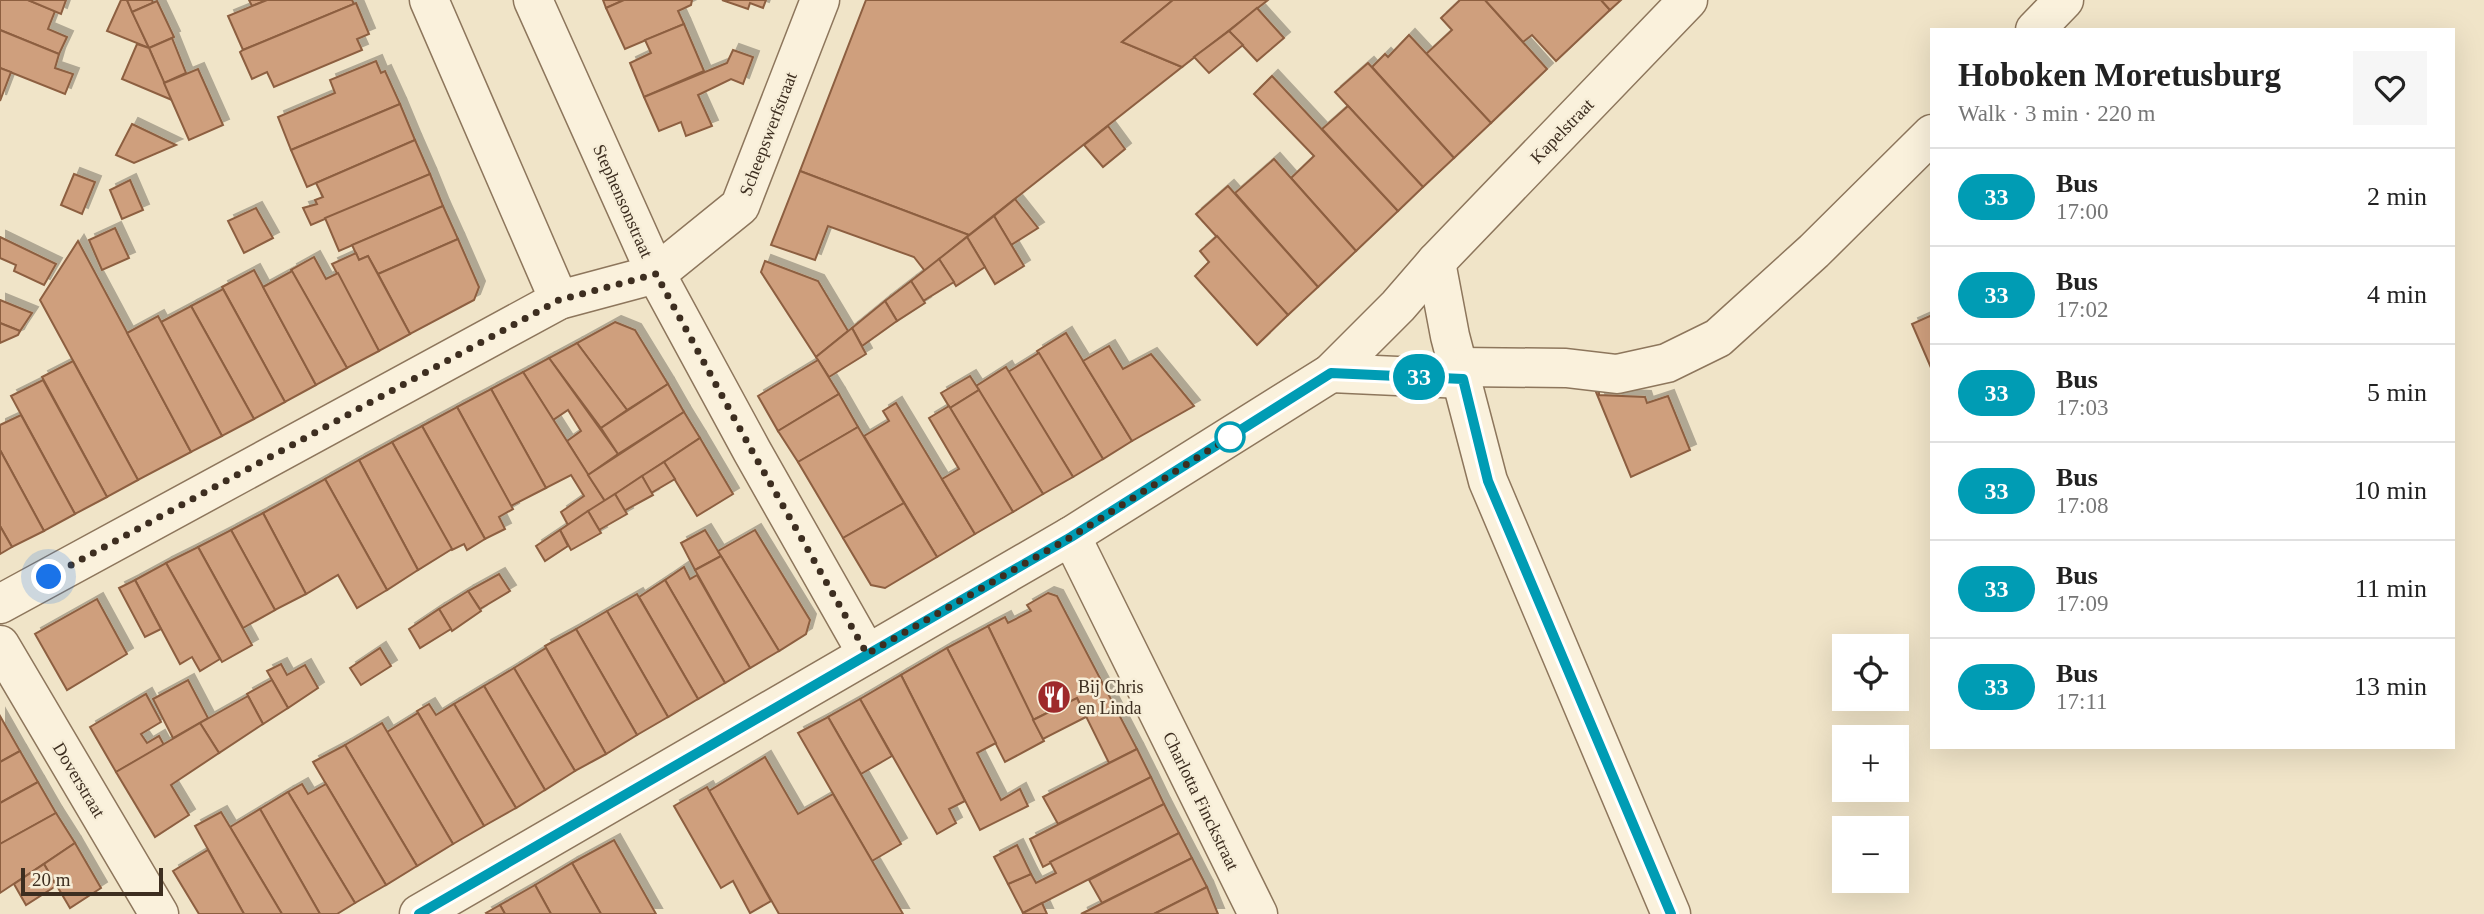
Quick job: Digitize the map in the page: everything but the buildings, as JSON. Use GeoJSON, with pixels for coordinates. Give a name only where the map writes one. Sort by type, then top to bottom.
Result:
{"type":"FeatureCollection","features":[{"type":"Feature","properties":{"kind":"street"},"geometry":{"type":"LineString","coordinates":[[429,0],[559,300]]}},
{"type":"Feature","properties":{"kind":"street","name":"Stephensonstraat"},"geometry":{"type":"LineString","coordinates":[[533,0],[656,274],[867,654]]}},
{"type":"Feature","properties":{"kind":"street","name":"Scheepswerfstraat"},"geometry":{"type":"LineString","coordinates":[[656,274],[740,206],[821,0]]}},
{"type":"Feature","properties":{"kind":"street","name":"Kapelstraat"},"geometry":{"type":"LineString","coordinates":[[419,914],[1071,537],[1331,373],[1688,0]]}},
{"type":"Feature","properties":{"kind":"street"},"geometry":{"type":"LineString","coordinates":[[2037,28],[2064,0]]}},
{"type":"Feature","properties":{"kind":"street"},"geometry":{"type":"LineString","coordinates":[[1331,373],[1461,373],[1566,368],[1617,374],[1667,363],[1718,338],[1814,251],[1930,136]]}},
{"type":"Feature","properties":{"kind":"street"},"geometry":{"type":"LineString","coordinates":[[1436,262],[1450,336],[1488,481],[1671,914]]}},
{"type":"Feature","properties":{"kind":"street"},"geometry":{"type":"LineString","coordinates":[[0,604],[559,300],[656,274]]}},
{"type":"Feature","properties":{"kind":"street","name":"Charlotta Finckstraat"},"geometry":{"type":"LineString","coordinates":[[1071,537],[1258,914]]}},
{"type":"Feature","properties":{"kind":"street","name":"Doverstraat"},"geometry":{"type":"LineString","coordinates":[[0,645],[159,914]]}},
{"type":"Feature","properties":{"kind":"bus line","name":"33"},"geometry":{"type":"LineString","coordinates":[[419,914],[1071,537],[1331,373],[1463,379],[1488,481],[1671,914]]}},
{"type":"Feature","properties":{"kind":"place","name":"Bij Chris en Linda"},"geometry":{"type":"Point","coordinates":[1054,697]}},
{"type":"Feature","properties":{"kind":"route"},"geometry":{"type":"LineString","coordinates":[[49,577],[559,300],[656,274],[867,654],[1071,537],[1230,437]]}}]}
